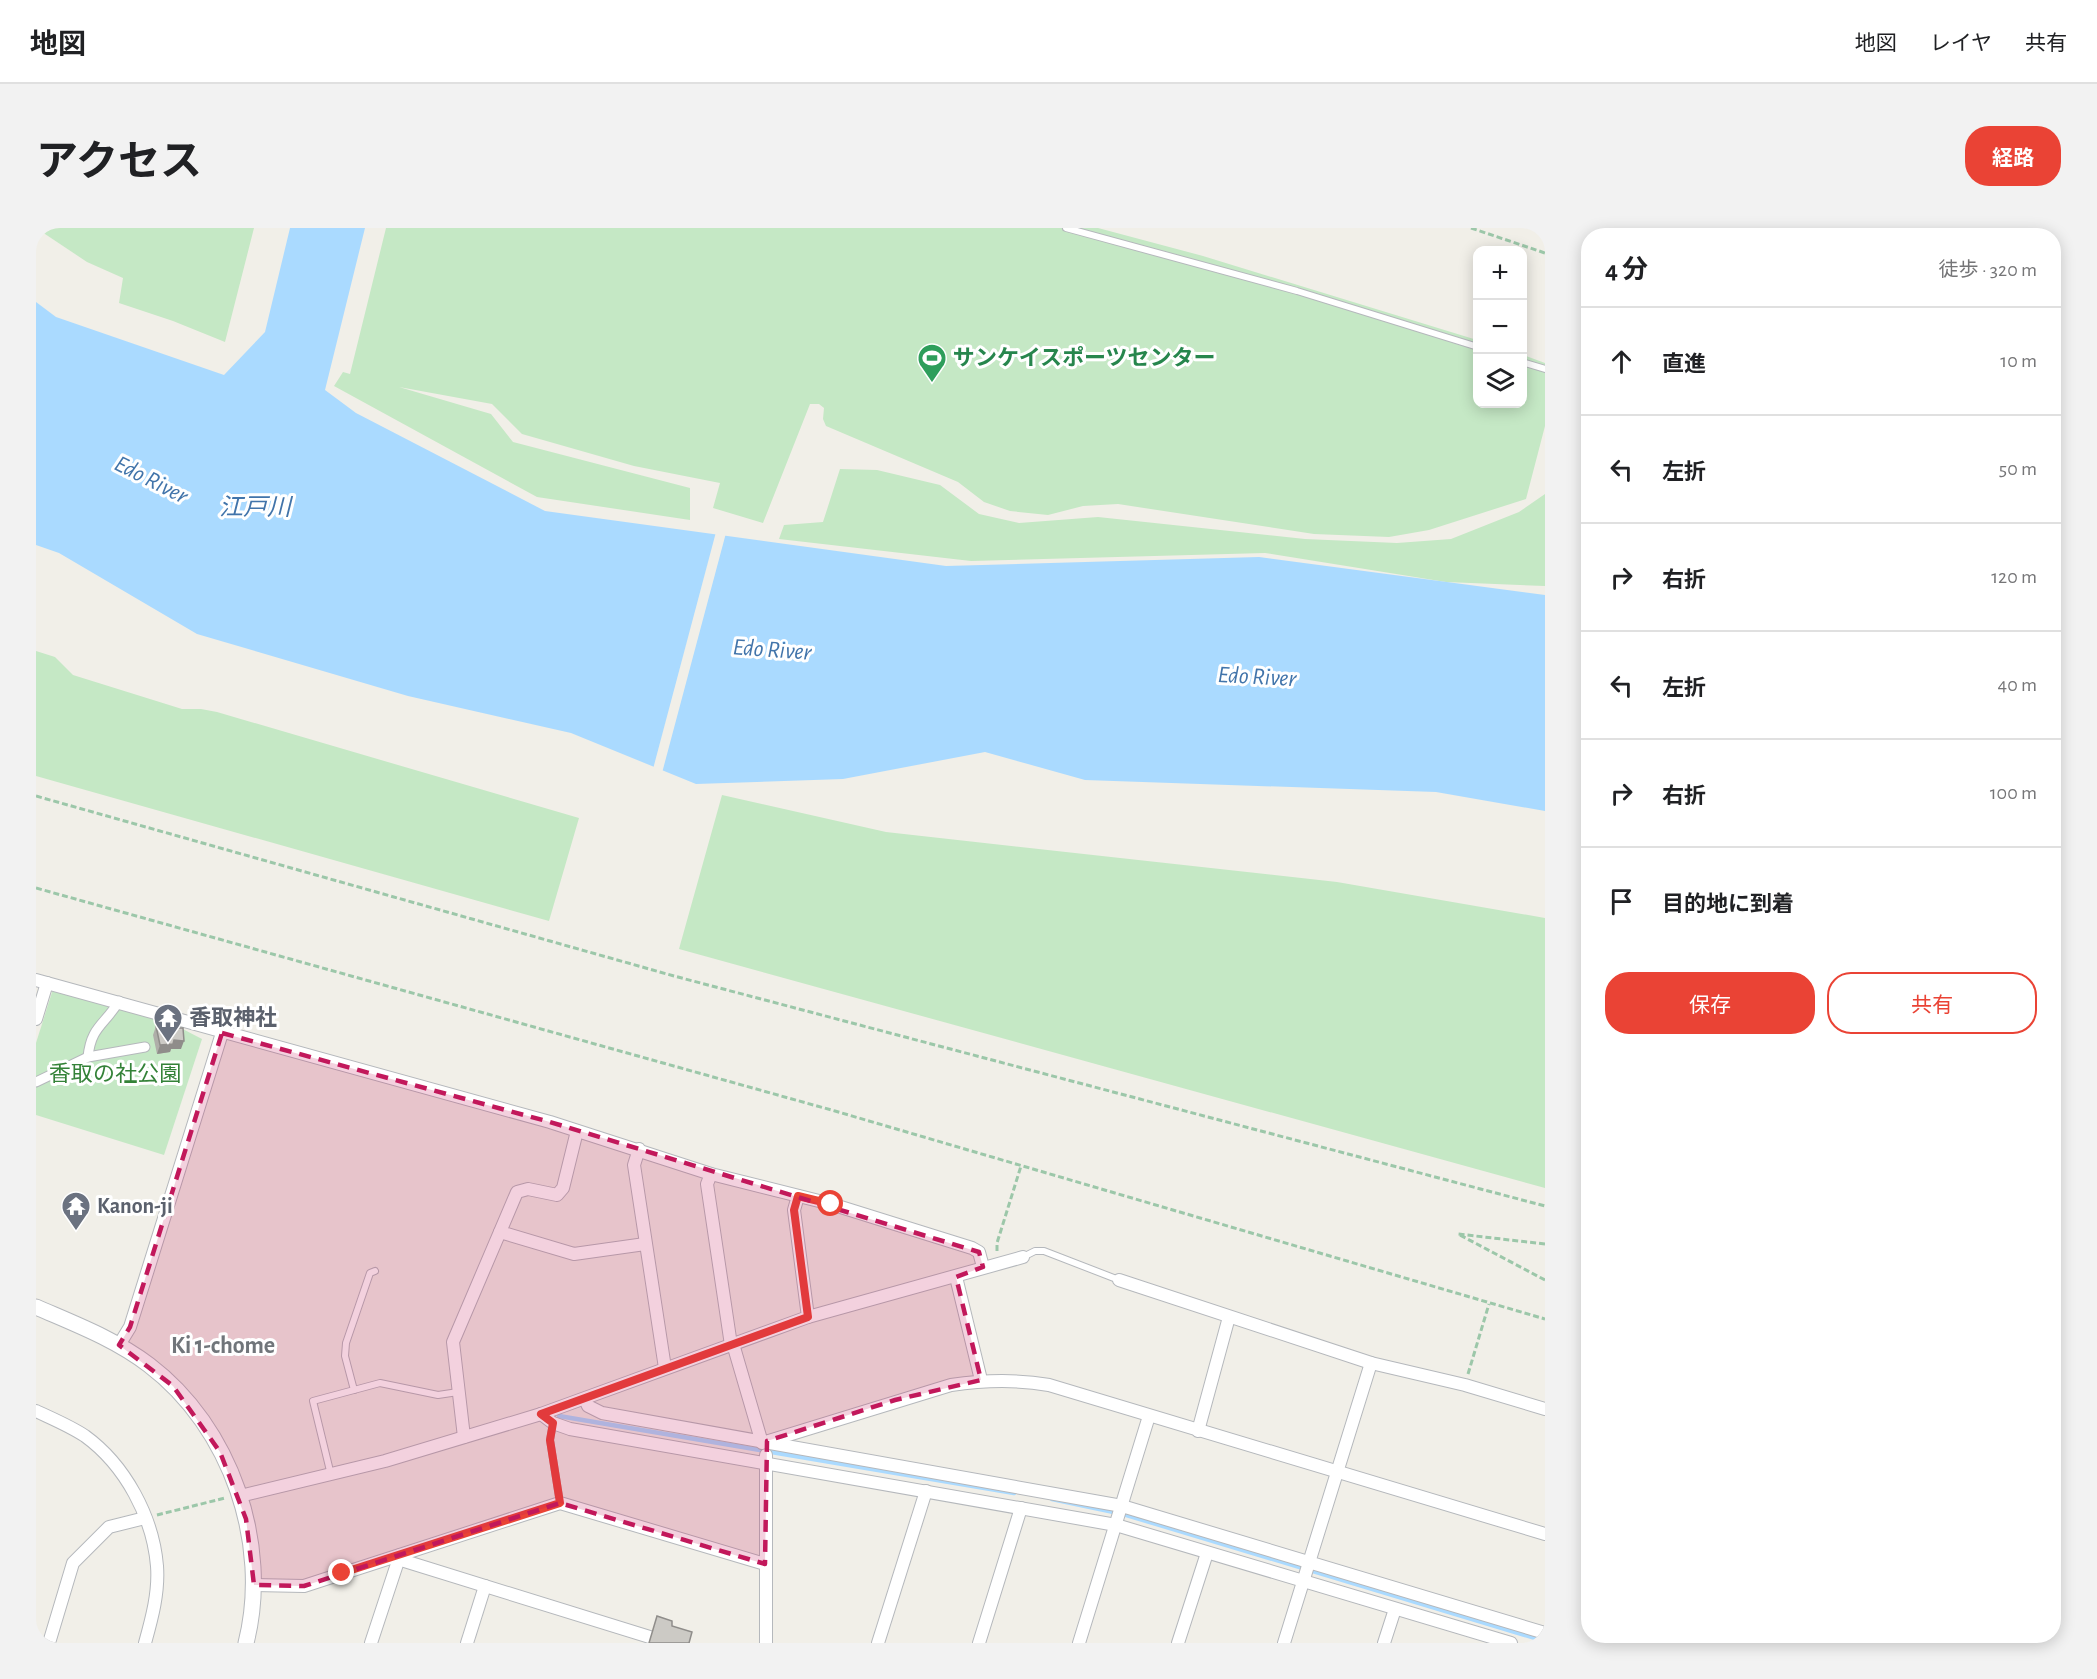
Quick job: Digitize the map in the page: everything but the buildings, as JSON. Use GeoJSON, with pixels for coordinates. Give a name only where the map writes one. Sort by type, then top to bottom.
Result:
{"type":"FeatureCollection","features":[{"type":"Feature","properties":{"kind":"street"},"geometry":{"type":"LineString","coordinates":[[36,1019],[41,981],[119,1001],[222,1033],[577,1131],[711,1173],[798,1196],[972,1248],[979,1252],[983,1267]]}},
{"type":"Feature","properties":{"kind":"street"},"geometry":{"type":"LineString","coordinates":[[88,1057],[97,1026],[113,1011],[119,1001]]}},
{"type":"Feature","properties":{"kind":"street"},"geometry":{"type":"LineString","coordinates":[[119,1345],[130,1327],[222,1033]]}},
{"type":"Feature","properties":{"kind":"street"},"geometry":{"type":"LineString","coordinates":[[36,1082],[88,1057],[145,1047]]}},
{"type":"Feature","properties":{"kind":"street"},"geometry":{"type":"LineString","coordinates":[[464,1437],[453,1342],[517,1192],[528,1189],[557,1195],[563,1188],[577,1131]]}},
{"type":"Feature","properties":{"kind":"street"},"geometry":{"type":"LineString","coordinates":[[639,1149],[634,1165],[665,1368]]}},
{"type":"Feature","properties":{"kind":"street"},"geometry":{"type":"LineString","coordinates":[[711,1173],[707,1184],[732,1345],[764,1443],[766,1643]]}},
{"type":"Feature","properties":{"kind":"street"},"geometry":{"type":"LineString","coordinates":[[798,1196],[794,1210],[808,1317]]}},
{"type":"Feature","properties":{"kind":"street"},"geometry":{"type":"LineString","coordinates":[[500,1232],[574,1254],[645,1244]]}},
{"type":"Feature","properties":{"kind":"street"},"geometry":{"type":"LineString","coordinates":[[232,1497],[331,1475],[541,1414],[808,1317],[1023,1257]]}},
{"type":"Feature","properties":{"kind":"street"},"geometry":{"type":"LineString","coordinates":[[956,1277],[981,1380]]}},
{"type":"Feature","properties":{"kind":"street"},"geometry":{"type":"LineString","coordinates":[[1119,1280],[1371,1363],[1465,1385],[1545,1409]]}},
{"type":"Feature","properties":{"kind":"street"},"geometry":{"type":"LineString","coordinates":[[36,1307],[119,1345],[151,1366],[188,1402],[220,1452],[232,1497],[250,1540],[254,1585],[246,1643]]}},
{"type":"Feature","properties":{"kind":"street"},"geometry":{"type":"LineString","coordinates":[[1198,1431],[1230,1317]]}},
{"type":"Feature","properties":{"kind":"street"},"geometry":{"type":"LineString","coordinates":[[1284,1643],[1371,1363]]}},
{"type":"Feature","properties":{"kind":"street"},"geometry":{"type":"LineString","coordinates":[[764,1443],[906,1397],[951,1385],[1002,1379],[1049,1385],[1545,1534]]}},
{"type":"Feature","properties":{"kind":"street"},"geometry":{"type":"LineString","coordinates":[[585,1399],[588,1406],[602,1413],[1122,1506],[1545,1633]]}},
{"type":"Feature","properties":{"kind":"street"},"geometry":{"type":"LineString","coordinates":[[36,1411],[66,1425],[99,1448],[126,1481],[145,1518],[157,1567],[154,1607],[145,1643]]}},
{"type":"Feature","properties":{"kind":"street"},"geometry":{"type":"LineString","coordinates":[[541,1414],[553,1423],[570,1429],[1116,1525],[1395,1609],[1484,1639],[1511,1643]]}},
{"type":"Feature","properties":{"kind":"street"},"geometry":{"type":"LineString","coordinates":[[1079,1643],[1149,1416]]}},
{"type":"Feature","properties":{"kind":"street"},"geometry":{"type":"LineString","coordinates":[[878,1643],[926,1491]]}},
{"type":"Feature","properties":{"kind":"street"},"geometry":{"type":"LineString","coordinates":[[254,1585],[304,1586],[560,1503],[765,1564]]}},
{"type":"Feature","properties":{"kind":"street"},"geometry":{"type":"LineString","coordinates":[[979,1643],[1021,1508]]}},
{"type":"Feature","properties":{"kind":"street"},"geometry":{"type":"LineString","coordinates":[[49,1643],[73,1563],[109,1527],[145,1518]]}},
{"type":"Feature","properties":{"kind":"street"},"geometry":{"type":"LineString","coordinates":[[1178,1643],[1206,1553]]}},
{"type":"Feature","properties":{"kind":"street"},"geometry":{"type":"LineString","coordinates":[[399,1557],[669,1643]]}},
{"type":"Feature","properties":{"kind":"street"},"geometry":{"type":"LineString","coordinates":[[371,1643],[399,1557]]}},
{"type":"Feature","properties":{"kind":"street"},"geometry":{"type":"LineString","coordinates":[[468,1643],[485,1586]]}},
{"type":"Feature","properties":{"kind":"street"},"geometry":{"type":"LineString","coordinates":[[1384,1643],[1395,1609]]}},
{"type":"Feature","properties":{"kind":"lane"},"geometry":{"type":"LineString","coordinates":[[1066,228],[1298,291],[1473,345]]}},
{"type":"Feature","properties":{"kind":"lane"},"geometry":{"type":"LineString","coordinates":[[1527,364],[1545,369]]}},
{"type":"Feature","properties":{"kind":"lane"},"geometry":{"type":"LineString","coordinates":[[1023,1257],[1035,1251],[1044,1251],[1119,1280]]}},
{"type":"Feature","properties":{"kind":"lane"},"geometry":{"type":"LineString","coordinates":[[354,1390],[345,1356],[346,1343],[370,1273],[375,1271]]}},
{"type":"Feature","properties":{"kind":"lane"},"geometry":{"type":"LineString","coordinates":[[331,1475],[312,1401],[380,1383],[438,1395],[459,1391]]}},
{"type":"Feature","properties":{"kind":"lane"},"geometry":{"type":"LineString","coordinates":[[553,1423],[550,1440],[560,1503]]}},
{"type":"Feature","properties":{"kind":"path"},"geometry":{"type":"LineString","coordinates":[[1471,228],[1545,253]]}},
{"type":"Feature","properties":{"kind":"path"},"geometry":{"type":"LineString","coordinates":[[36,796],[674,976],[1545,1206]]}},
{"type":"Feature","properties":{"kind":"path"},"geometry":{"type":"LineString","coordinates":[[36,888],[835,1111],[1545,1319]]}},
{"type":"Feature","properties":{"kind":"path"},"geometry":{"type":"LineString","coordinates":[[998,1263],[997,1243],[1021,1166]]}},
{"type":"Feature","properties":{"kind":"path"},"geometry":{"type":"LineString","coordinates":[[1545,1244],[1458,1234],[1545,1280]]}},
{"type":"Feature","properties":{"kind":"path"},"geometry":{"type":"LineString","coordinates":[[1465,1385],[1489,1304]]}},
{"type":"Feature","properties":{"kind":"path"},"geometry":{"type":"LineString","coordinates":[[145,1518],[232,1497]]}},
{"type":"Feature","properties":{"kind":"highlighted area"},"geometry":{"type":"Polygon","coordinates":[[[222,1033],[550,1122],[979,1252],[983,1267],[956,1277],[981,1380],[895,1400],[767,1441],[765,1564],[560,1503],[304,1586],[254,1585],[246,1519],[220,1452],[173,1386],[119,1345],[130,1327],[222,1033]]]}},
{"type":"Feature","properties":{"kind":"green space"},"geometry":{"type":"Polygon","coordinates":[[[36,228],[254,228],[225,342],[119,303],[123,278],[87,262],[36,228]]]}},
{"type":"Feature","properties":{"kind":"green space","name":"サンケイスポーツセンター"},"geometry":{"type":"Polygon","coordinates":[[[386,228],[1098,228],[1203,256],[1473,339],[1473,408],[1527,408],[1527,356],[1545,363],[1545,426],[1526,499],[1429,530],[1389,537],[1314,534],[1118,504],[1083,506],[1048,515],[1010,511],[984,502],[958,482],[826,426],[823,419],[824,408],[819,404],[810,404],[763,523],[713,508],[720,483],[634,466],[522,434],[492,404],[399,387],[491,414],[513,442],[690,488],[690,520],[537,497],[334,386],[343,372],[350,374],[386,228]]]}},
{"type":"Feature","properties":{"kind":"green space"},"geometry":{"type":"Polygon","coordinates":[[[840,469],[877,470],[940,485],[979,514],[1019,523],[1098,517],[1305,539],[1397,543],[1451,539],[1519,512],[1545,494],[1545,586],[1446,582],[1265,553],[971,561],[779,539],[784,525],[823,522],[840,469]]]}},
{"type":"Feature","properties":{"kind":"green space"},"geometry":{"type":"Polygon","coordinates":[[[36,651],[55,657],[73,675],[182,709],[217,712],[579,818],[549,921],[36,776],[36,651]]]}},
{"type":"Feature","properties":{"kind":"green space"},"geometry":{"type":"Polygon","coordinates":[[[722,795],[886,832],[1337,882],[1545,918],[1545,1188],[679,949],[722,795]]]}},
{"type":"Feature","properties":{"kind":"green space","name":"香取の社公園"},"geometry":{"type":"Polygon","coordinates":[[[53,989],[173,1024],[202,1039],[164,1155],[36,1115],[36,1043],[53,989]]]}},
{"type":"Feature","properties":{"kind":"water","name":"江戸川"},"geometry":{"type":"Polygon","coordinates":[[[290,228],[365,228],[325,390],[356,413],[545,511],[946,566],[1259,557],[1545,595],[1545,811],[1436,792],[1085,780],[985,752],[843,779],[696,784],[571,733],[408,696],[197,634],[59,553],[36,545],[36,302],[56,317],[224,375],[265,332],[290,228]]]}},
{"type":"Feature","properties":{"kind":"pier"},"geometry":{"type":"Polygon","coordinates":[[[716,532],[726,533],[662,773],[653,769],[716,532]]]}},
{"type":"Feature","properties":{"kind":"waterway"},"geometry":{"type":"LineString","coordinates":[[559,1416],[1014,1493]]}},
{"type":"Feature","properties":{"kind":"waterway"},"geometry":{"type":"LineString","coordinates":[[1052,1499],[1123,1514],[1545,1641]]}},
{"type":"Feature","properties":{"kind":"place","name":"サンケイスポーツセンター"},"geometry":{"type":"Point","coordinates":[932,384]}},
{"type":"Feature","properties":{"kind":"place","name":"香取神社"},"geometry":{"type":"Point","coordinates":[168,1044]}},
{"type":"Feature","properties":{"kind":"place","name":"Kanon-ji"},"geometry":{"type":"Point","coordinates":[76,1232]}},
{"type":"Feature","properties":{"kind":"district","name":"Ki 1-chome"},"geometry":{"type":"Point","coordinates":[223,1346]}},
{"type":"Feature","properties":{"kind":"route"},"geometry":{"type":"LineString","coordinates":[[342,1573],[560,1503],[550,1440],[553,1423],[541,1414],[808,1317],[794,1210],[798,1196],[831,1204]]}},
{"type":"Feature","properties":{"kind":"water label","name":"Edo River"},"geometry":{"type":"Point","coordinates":[151,480]}},
{"type":"Feature","properties":{"kind":"water label","name":"Edo River"},"geometry":{"type":"Point","coordinates":[772,650]}},
{"type":"Feature","properties":{"kind":"water label","name":"Edo River"},"geometry":{"type":"Point","coordinates":[1257,677]}}]}
